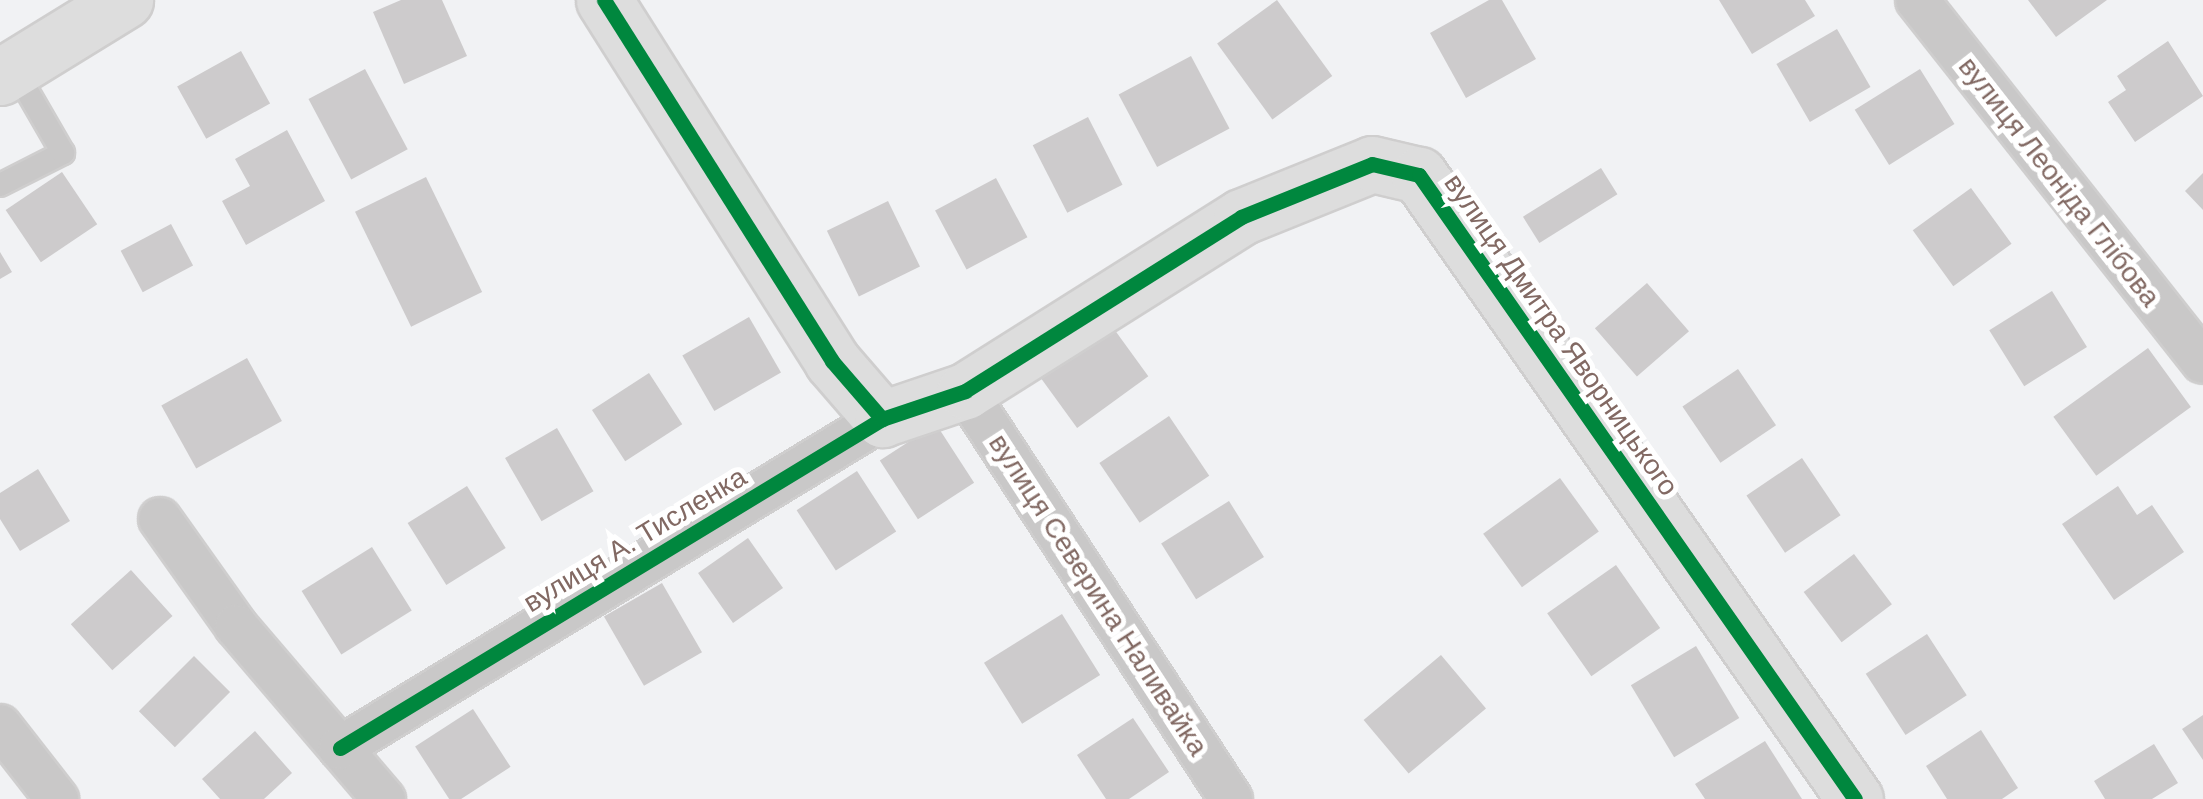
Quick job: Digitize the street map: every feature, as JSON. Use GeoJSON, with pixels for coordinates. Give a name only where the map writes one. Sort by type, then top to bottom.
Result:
{"type":"FeatureCollection","features":[{"type":"Feature","properties":{"kind":"street"},"geometry":{"type":"LineString","coordinates":[[7,72],[125,0]]}},
{"type":"Feature","properties":{"kind":"street"},"geometry":{"type":"LineString","coordinates":[[604,0],[832,361],[882,419]]}},
{"type":"Feature","properties":{"kind":"street","name":"вулиця Леоніда Глібова"},"geometry":{"type":"LineString","coordinates":[[1917,0],[2203,362]]}},
{"type":"Feature","properties":{"kind":"street","name":"вулиця Дмитра Яворницького"},"geometry":{"type":"LineString","coordinates":[[964,391],[1241,218],[1372,164],[1419,176],[1855,799]]}},
{"type":"Feature","properties":{"kind":"street","name":"вулиця А. Тисленка"},"geometry":{"type":"LineString","coordinates":[[340,748],[882,419],[964,391]]}},
{"type":"Feature","properties":{"kind":"street","name":"вулиця Северина Наливайка"},"geometry":{"type":"LineString","coordinates":[[964,391],[1231,799]]}},
{"type":"Feature","properties":{"kind":"street"},"geometry":{"type":"LineString","coordinates":[[160,519],[384,799]]}},
{"type":"Feature","properties":{"kind":"street"},"geometry":{"type":"LineString","coordinates":[[0,726],[57,799]]}},
{"type":"Feature","properties":{"kind":"lane"},"geometry":{"type":"LineString","coordinates":[[0,185],[63,153],[7,72]]}},
{"type":"Feature","properties":{"kind":"building"},"geometry":{"type":"Polygon","coordinates":[[[401,0],[442,0],[467,56],[404,84],[373,12],[401,0]]]}},
{"type":"Feature","properties":{"kind":"building"},"geometry":{"type":"Polygon","coordinates":[[[1277,0],[1332,76],[1272,120],[1217,43],[1277,0]]]}},
{"type":"Feature","properties":{"kind":"building"},"geometry":{"type":"Polygon","coordinates":[[[1489,0],[1502,0],[1536,59],[1466,98],[1430,33],[1489,0]]]}},
{"type":"Feature","properties":{"kind":"building"},"geometry":{"type":"Polygon","coordinates":[[[1719,0],[1805,0],[1815,16],[1752,54],[1719,0]]]}},
{"type":"Feature","properties":{"kind":"building"},"geometry":{"type":"Polygon","coordinates":[[[2028,0],[2107,0],[2056,37],[2028,0]]]}},
{"type":"Feature","properties":{"kind":"building"},"geometry":{"type":"Polygon","coordinates":[[[1837,29],[1870,87],[1810,122],[1776,64],[1837,29]]]}},
{"type":"Feature","properties":{"kind":"building"},"geometry":{"type":"Polygon","coordinates":[[[2168,41],[2203,96],[2135,142],[2108,102],[2126,90],[2117,76],[2168,41]]]}},
{"type":"Feature","properties":{"kind":"building"},"geometry":{"type":"Polygon","coordinates":[[[241,51],[270,103],[206,139],[177,86],[241,51]]]}},
{"type":"Feature","properties":{"kind":"building"},"geometry":{"type":"Polygon","coordinates":[[[1191,56],[1229,128],[1157,167],[1119,94],[1191,56]]]}},
{"type":"Feature","properties":{"kind":"building"},"geometry":{"type":"Polygon","coordinates":[[[365,69],[408,149],[351,179],[308,99],[365,69]]]}},
{"type":"Feature","properties":{"kind":"building"},"geometry":{"type":"Polygon","coordinates":[[[1920,69],[1954,124],[1889,165],[1855,110],[1920,69]]]}},
{"type":"Feature","properties":{"kind":"building"},"geometry":{"type":"Polygon","coordinates":[[[1088,117],[1123,185],[1067,213],[1033,145],[1088,117]]]}},
{"type":"Feature","properties":{"kind":"building"},"geometry":{"type":"Polygon","coordinates":[[[287,130],[325,201],[246,245],[222,201],[250,186],[235,159],[287,130]]]}},
{"type":"Feature","properties":{"kind":"building"},"geometry":{"type":"Polygon","coordinates":[[[1601,168],[1617,194],[1539,243],[1523,217],[1601,168]]]}},
{"type":"Feature","properties":{"kind":"building"},"geometry":{"type":"Polygon","coordinates":[[[62,172],[97,224],[41,262],[6,210],[62,172]]]}},
{"type":"Feature","properties":{"kind":"building"},"geometry":{"type":"Polygon","coordinates":[[[2203,173],[2203,210],[2185,191],[2203,173]]]}},
{"type":"Feature","properties":{"kind":"building"},"geometry":{"type":"Polygon","coordinates":[[[426,177],[482,292],[411,327],[355,212],[426,177]]]}},
{"type":"Feature","properties":{"kind":"building"},"geometry":{"type":"Polygon","coordinates":[[[996,178],[1027,237],[967,270],[935,210],[996,178]]]}},
{"type":"Feature","properties":{"kind":"building"},"geometry":{"type":"Polygon","coordinates":[[[1971,188],[2012,244],[1953,286],[1913,230],[1971,188]]]}},
{"type":"Feature","properties":{"kind":"building"},"geometry":{"type":"Polygon","coordinates":[[[888,201],[920,267],[859,296],[827,231],[888,201]]]}},
{"type":"Feature","properties":{"kind":"building"},"geometry":{"type":"Polygon","coordinates":[[[171,224],[193,265],[143,292],[121,251],[171,224]]]}},
{"type":"Feature","properties":{"kind":"building"},"geometry":{"type":"Polygon","coordinates":[[[0,252],[12,272],[0,279],[0,252]]]}},
{"type":"Feature","properties":{"kind":"building"},"geometry":{"type":"Polygon","coordinates":[[[1647,283],[1689,331],[1637,377],[1595,328],[1647,283]]]}},
{"type":"Feature","properties":{"kind":"building"},"geometry":{"type":"Polygon","coordinates":[[[2052,291],[2087,347],[2024,386],[1989,330],[2052,291]]]}},
{"type":"Feature","properties":{"kind":"building"},"geometry":{"type":"Polygon","coordinates":[[[749,317],[781,372],[714,411],[682,356],[749,317]]]}},
{"type":"Feature","properties":{"kind":"building"},"geometry":{"type":"Polygon","coordinates":[[[1106,318],[1148,376],[1077,428],[1035,370],[1106,318]]]}},
{"type":"Feature","properties":{"kind":"building"},"geometry":{"type":"Polygon","coordinates":[[[2148,348],[2191,407],[2096,476],[2053,417],[2148,348]]]}},
{"type":"Feature","properties":{"kind":"building"},"geometry":{"type":"Polygon","coordinates":[[[247,358],[282,421],[196,468],[161,406],[247,358]]]}},
{"type":"Feature","properties":{"kind":"building"},"geometry":{"type":"Polygon","coordinates":[[[1738,369],[1776,425],[1720,463],[1682,406],[1738,369]]]}},
{"type":"Feature","properties":{"kind":"building"},"geometry":{"type":"Polygon","coordinates":[[[649,373],[682,424],[625,461],[592,410],[649,373]]]}},
{"type":"Feature","properties":{"kind":"building"},"geometry":{"type":"Polygon","coordinates":[[[1169,416],[1209,476],[1140,523],[1099,463],[1169,416]]]}},
{"type":"Feature","properties":{"kind":"building"},"geometry":{"type":"Polygon","coordinates":[[[936,424],[974,483],[918,519],[880,460],[936,424]]]}},
{"type":"Feature","properties":{"kind":"building"},"geometry":{"type":"Polygon","coordinates":[[[557,428],[594,491],[542,521],[505,458],[557,428]]]}},
{"type":"Feature","properties":{"kind":"building"},"geometry":{"type":"Polygon","coordinates":[[[1802,458],[1841,515],[1785,553],[1746,495],[1802,458]]]}},
{"type":"Feature","properties":{"kind":"building"},"geometry":{"type":"Polygon","coordinates":[[[38,469],[70,521],[20,551],[0,519],[0,493],[38,469]]]}},
{"type":"Feature","properties":{"kind":"building"},"geometry":{"type":"Polygon","coordinates":[[[857,471],[896,531],[836,571],[797,510],[857,471]]]}},
{"type":"Feature","properties":{"kind":"building"},"geometry":{"type":"Polygon","coordinates":[[[1560,478],[1599,531],[1522,587],[1483,534],[1560,478]]]}},
{"type":"Feature","properties":{"kind":"building"},"geometry":{"type":"Polygon","coordinates":[[[467,486],[506,548],[446,585],[408,523],[467,486]]]}},
{"type":"Feature","properties":{"kind":"building"},"geometry":{"type":"Polygon","coordinates":[[[2118,486],[2137,515],[2152,505],[2184,552],[2114,600],[2062,524],[2118,486]]]}},
{"type":"Feature","properties":{"kind":"building"},"geometry":{"type":"Polygon","coordinates":[[[1229,501],[1264,557],[1196,599],[1161,543],[1229,501]]]}},
{"type":"Feature","properties":{"kind":"building"},"geometry":{"type":"Polygon","coordinates":[[[748,538],[783,588],[733,623],[698,573],[748,538]]]}},
{"type":"Feature","properties":{"kind":"building"},"geometry":{"type":"Polygon","coordinates":[[[372,547],[412,611],[341,655],[302,591],[372,547]]]}},
{"type":"Feature","properties":{"kind":"building"},"geometry":{"type":"Polygon","coordinates":[[[1854,554],[1892,604],[1842,642],[1804,592],[1854,554]]]}},
{"type":"Feature","properties":{"kind":"building"},"geometry":{"type":"Polygon","coordinates":[[[1616,565],[1660,628],[1591,676],[1547,613],[1616,565]]]}},
{"type":"Feature","properties":{"kind":"building"},"geometry":{"type":"Polygon","coordinates":[[[131,570],[172,616],[112,670],[71,624],[131,570]]]}},
{"type":"Feature","properties":{"kind":"building"},"geometry":{"type":"Polygon","coordinates":[[[662,583],[702,652],[644,686],[604,616],[662,583]]]}},
{"type":"Feature","properties":{"kind":"building"},"geometry":{"type":"Polygon","coordinates":[[[1062,614],[1100,675],[1022,724],[984,663],[1062,614]]]}},
{"type":"Feature","properties":{"kind":"building"},"geometry":{"type":"Polygon","coordinates":[[[1927,634],[1967,695],[1906,735],[1866,674],[1927,634]]]}},
{"type":"Feature","properties":{"kind":"building"},"geometry":{"type":"Polygon","coordinates":[[[1696,646],[1739,718],[1674,757],[1631,685],[1696,646]]]}},
{"type":"Feature","properties":{"kind":"building"},"geometry":{"type":"Polygon","coordinates":[[[1441,655],[1486,709],[1409,774],[1364,720],[1441,655]]]}},
{"type":"Feature","properties":{"kind":"building"},"geometry":{"type":"Polygon","coordinates":[[[194,656],[230,692],[175,747],[139,711],[194,656]]]}},
{"type":"Feature","properties":{"kind":"building"},"geometry":{"type":"Polygon","coordinates":[[[473,709],[511,767],[461,799],[449,799],[415,747],[473,709]]]}},
{"type":"Feature","properties":{"kind":"building"},"geometry":{"type":"Polygon","coordinates":[[[2203,715],[2203,760],[2182,729],[2203,715]]]}},
{"type":"Feature","properties":{"kind":"building"},"geometry":{"type":"Polygon","coordinates":[[[1133,718],[1169,772],[1129,799],[1106,799],[1077,755],[1133,718]]]}},
{"type":"Feature","properties":{"kind":"building"},"geometry":{"type":"Polygon","coordinates":[[[1981,730],[2018,788],[2002,799],[1947,799],[1926,766],[1981,730]]]}},
{"type":"Feature","properties":{"kind":"building"},"geometry":{"type":"Polygon","coordinates":[[[255,731],[292,773],[264,799],[220,799],[202,779],[255,731]]]}},
{"type":"Feature","properties":{"kind":"building"},"geometry":{"type":"Polygon","coordinates":[[[1765,741],[1802,799],[1705,799],[1695,784],[1765,741]]]}},
{"type":"Feature","properties":{"kind":"building"},"geometry":{"type":"Polygon","coordinates":[[[2154,744],[2178,783],[2152,799],[2105,799],[2094,781],[2154,744]]]}},
{"type":"Feature","properties":{"kind":"cycle path"},"geometry":{"type":"LineString","coordinates":[[604,0],[832,361],[882,419]]}},
{"type":"Feature","properties":{"kind":"cycle path"},"geometry":{"type":"LineString","coordinates":[[340,748],[882,419],[965,391],[1241,217],[1372,164],[1419,175],[1855,799]]}}]}
